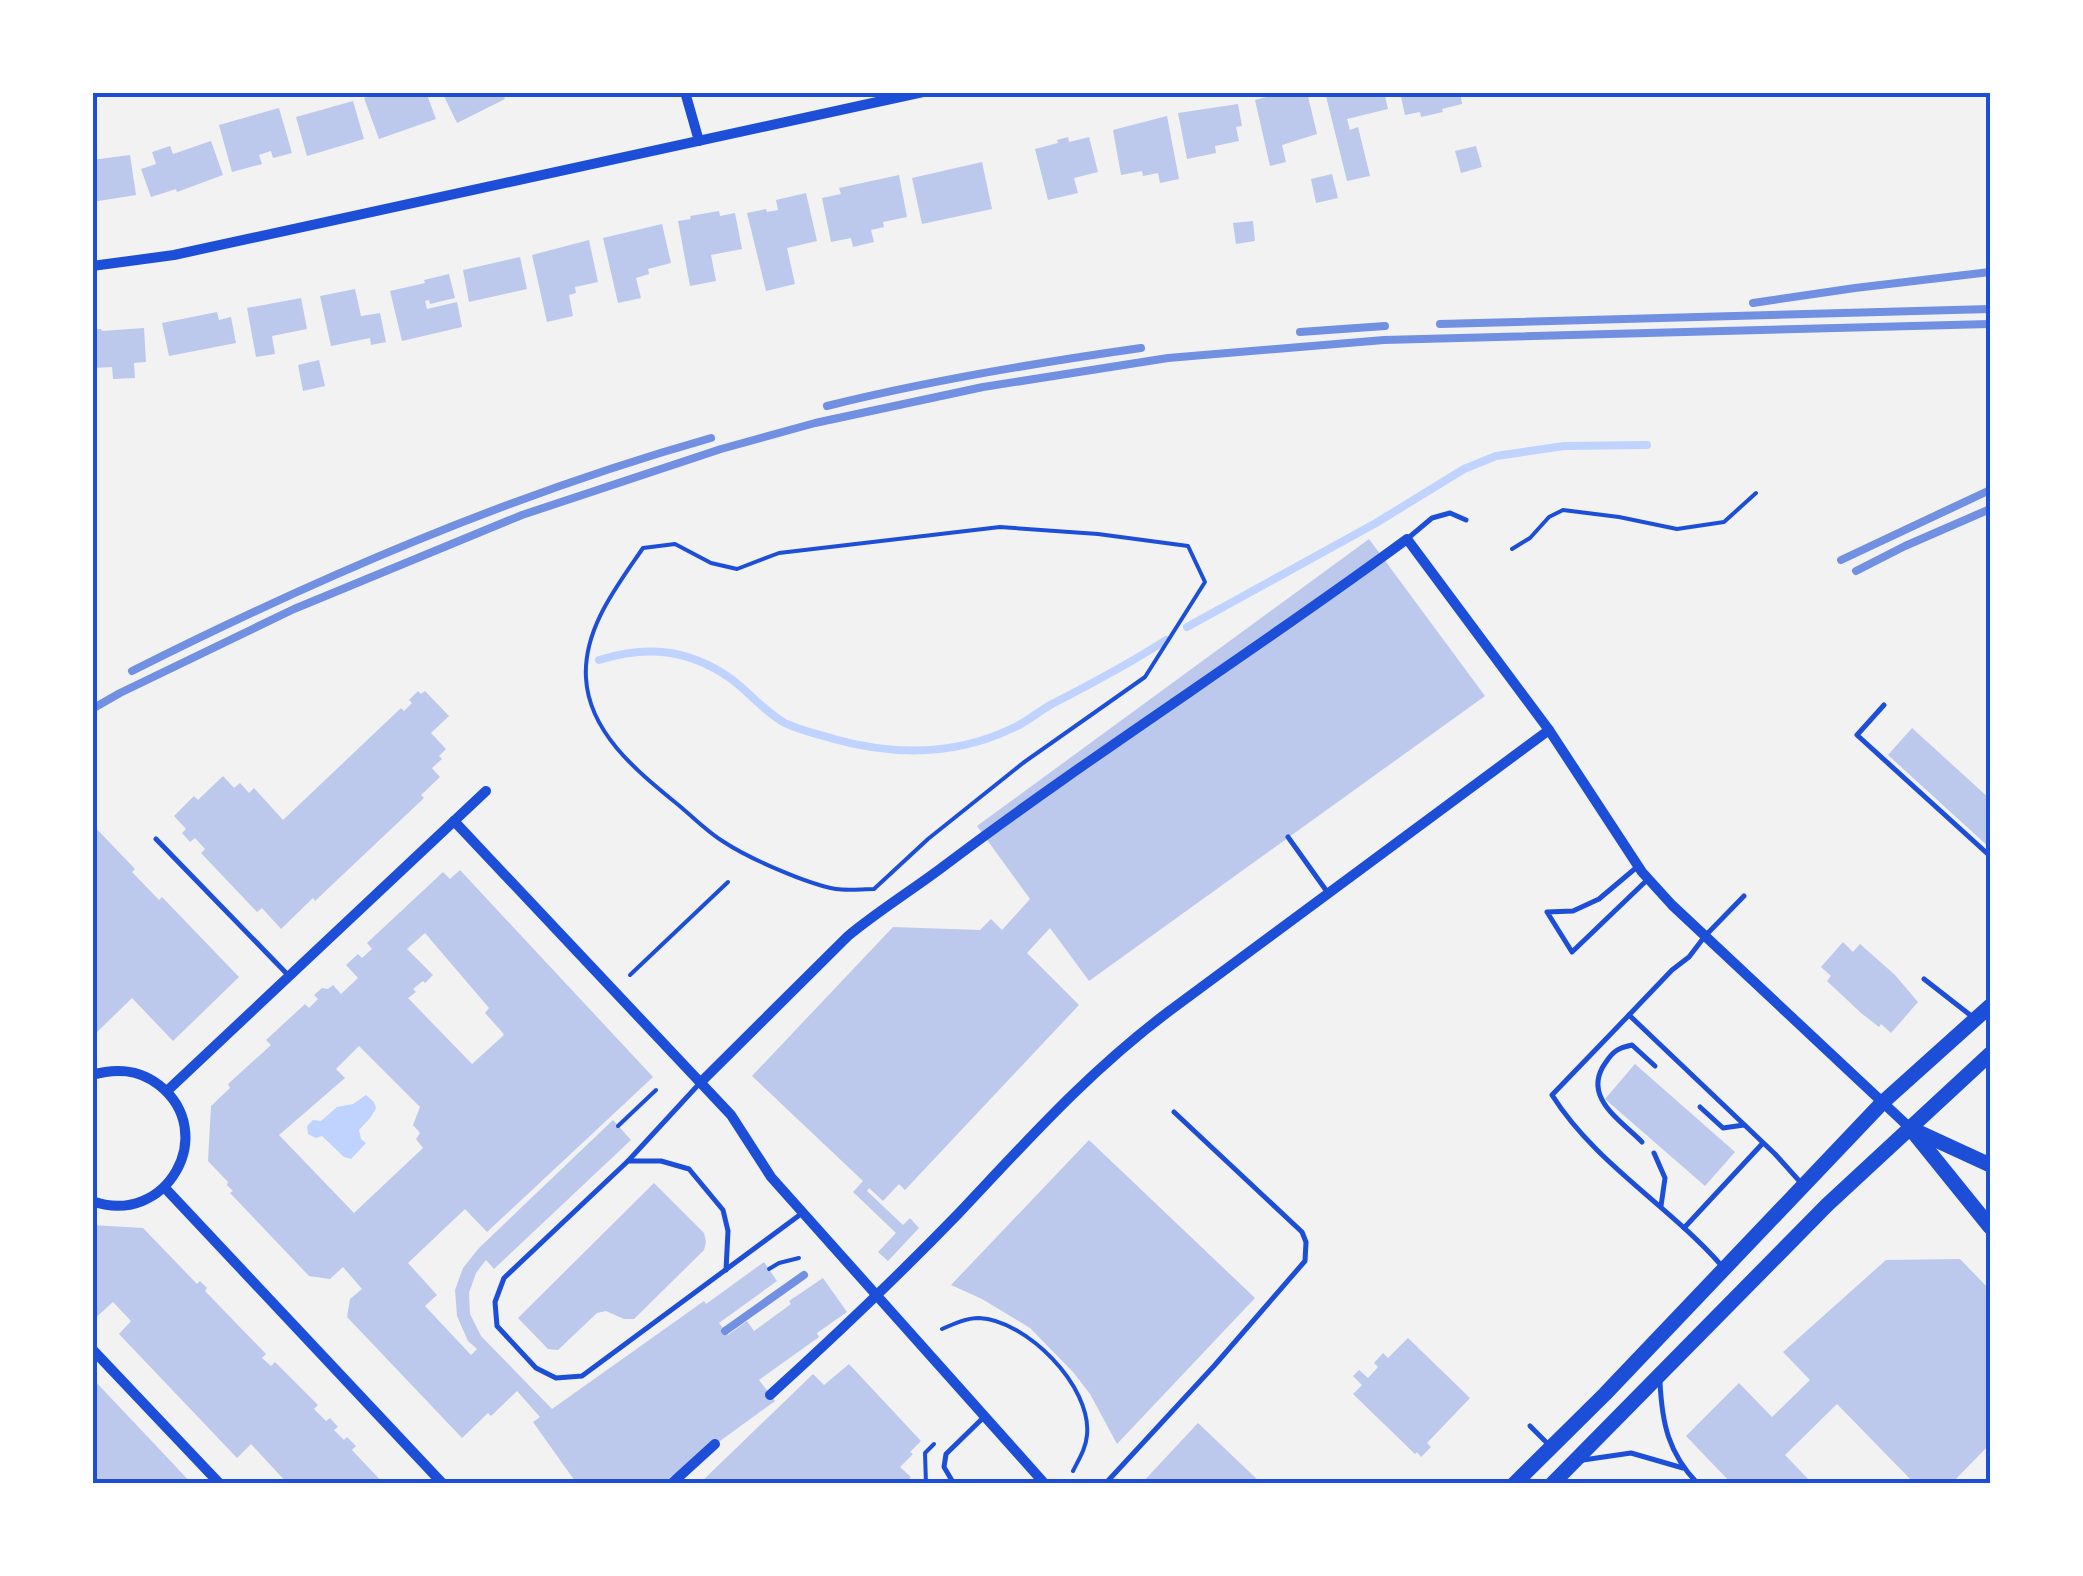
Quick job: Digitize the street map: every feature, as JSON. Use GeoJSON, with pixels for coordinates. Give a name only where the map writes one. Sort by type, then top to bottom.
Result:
{"type":"FeatureCollection","features":[{"type":"Feature","properties":{"kind":"main road"},"geometry":{"type":"LineString","coordinates":[[1514,1484],[1726,1270],[1882,1103],[1990,1006]]}},
{"type":"Feature","properties":{"kind":"main road"},"geometry":{"type":"LineString","coordinates":[[1552,1484],[1827,1205],[1990,1054]]}},
{"type":"Feature","properties":{"kind":"main road"},"geometry":{"type":"LineString","coordinates":[[1910,1128],[1990,1165]]}},
{"type":"Feature","properties":{"kind":"main road"},"geometry":{"type":"LineString","coordinates":[[1910,1128],[1990,1226]]}},
{"type":"Feature","properties":{"kind":"street"},"geometry":{"type":"LineString","coordinates":[[685,92],[700,141]]}},
{"type":"Feature","properties":{"kind":"street"},"geometry":{"type":"LineString","coordinates":[[92,266],[174,254],[924,92]]}},
{"type":"Feature","properties":{"kind":"street"},"geometry":{"type":"LineString","coordinates":[[701,1082],[874,914],[1407,539],[1549,730],[1648,879],[1910,1128]]}},
{"type":"Feature","properties":{"kind":"street"},"geometry":{"type":"LineString","coordinates":[[770,1395],[877,1297],[1106,1060],[1549,730]]}},
{"type":"Feature","properties":{"kind":"street"},"geometry":{"type":"LineString","coordinates":[[167,1091],[486,791]]}},
{"type":"Feature","properties":{"kind":"street"},"geometry":{"type":"LineString","coordinates":[[454,821],[732,1116],[770,1178],[1045,1484]]}},
{"type":"Feature","properties":{"kind":"street"},"geometry":{"type":"LineString","coordinates":[[92,1075],[109,1070],[130,1071],[150,1078],[167,1091],[186,1130],[178,1171],[165,1188],[147,1200],[126,1206],[92,1200]]}},
{"type":"Feature","properties":{"kind":"street"},"geometry":{"type":"LineString","coordinates":[[165,1188],[439,1482],[454,1484]]}},
{"type":"Feature","properties":{"kind":"street"},"geometry":{"type":"LineString","coordinates":[[92,1349],[220,1484]]}},
{"type":"Feature","properties":{"kind":"street"},"geometry":{"type":"LineString","coordinates":[[671,1484],[715,1444]]}},
{"type":"Feature","properties":{"kind":"lane"},"geometry":{"type":"LineString","coordinates":[[1407,539],[1432,518],[1450,513],[1466,520]]}},
{"type":"Feature","properties":{"kind":"lane"},"geometry":{"type":"LineString","coordinates":[[1884,706],[1858,735],[1990,856]]}},
{"type":"Feature","properties":{"kind":"lane"},"geometry":{"type":"LineString","coordinates":[[1288,838],[1328,893]]}},
{"type":"Feature","properties":{"kind":"lane"},"geometry":{"type":"LineString","coordinates":[[156,839],[289,976]]}},
{"type":"Feature","properties":{"kind":"lane"},"geometry":{"type":"LineString","coordinates":[[1638,866],[1599,899],[1574,910],[1548,912],[1572,952],[1648,879]]}},
{"type":"Feature","properties":{"kind":"lane"},"geometry":{"type":"LineString","coordinates":[[1726,1270],[1698,1238],[1579,1133],[1552,1096],[1744,896]]}},
{"type":"Feature","properties":{"kind":"lane"},"geometry":{"type":"LineString","coordinates":[[1924,980],[1976,1020]]}},
{"type":"Feature","properties":{"kind":"lane"},"geometry":{"type":"LineString","coordinates":[[1629,1016],[1804,1186]]}},
{"type":"Feature","properties":{"kind":"lane"},"geometry":{"type":"LineString","coordinates":[[1642,1142],[1598,1098],[1596,1082],[1616,1048],[1632,1045],[1655,1066]]}},
{"type":"Feature","properties":{"kind":"lane"},"geometry":{"type":"LineString","coordinates":[[701,1082],[628,1161],[504,1278],[494,1302],[497,1326],[536,1368],[556,1378],[582,1376],[802,1213]]}},
{"type":"Feature","properties":{"kind":"lane"},"geometry":{"type":"LineString","coordinates":[[1700,1107],[1723,1128],[1744,1125]]}},
{"type":"Feature","properties":{"kind":"lane"},"geometry":{"type":"LineString","coordinates":[[1106,1484],[1305,1261],[1302,1232],[1174,1112]]}},
{"type":"Feature","properties":{"kind":"lane"},"geometry":{"type":"LineString","coordinates":[[1684,1228],[1764,1144]]}},
{"type":"Feature","properties":{"kind":"lane"},"geometry":{"type":"LineString","coordinates":[[1654,1153],[1665,1178],[1661,1206]]}},
{"type":"Feature","properties":{"kind":"lane"},"geometry":{"type":"LineString","coordinates":[[628,1161],[662,1161],[689,1169],[724,1210],[728,1231],[726,1270]]}},
{"type":"Feature","properties":{"kind":"lane"},"geometry":{"type":"LineString","coordinates":[[1660,1374],[1662,1420],[1683,1468],[1698,1484]]}},
{"type":"Feature","properties":{"kind":"lane"},"geometry":{"type":"LineString","coordinates":[[954,1484],[944,1467],[946,1454],[984,1417]]}},
{"type":"Feature","properties":{"kind":"lane"},"geometry":{"type":"LineString","coordinates":[[1530,1426],[1551,1447]]}},
{"type":"Feature","properties":{"kind":"lane"},"geometry":{"type":"LineString","coordinates":[[1573,1462],[1631,1453],[1683,1468]]}},
{"type":"Feature","properties":{"kind":"path"},"geometry":{"type":"LineString","coordinates":[[1512,548],[1530,538],[1548,517],[1563,510],[1677,530],[1724,522],[1756,492]]}},
{"type":"Feature","properties":{"kind":"path"},"geometry":{"type":"LineString","coordinates":[[1000,527],[1188,546],[1206,582],[1145,676],[1023,763],[928,839],[874,889],[836,889],[780,871],[724,842],[627,761],[602,729],[590,702],[586,675],[591,642],[606,604],[643,548],[674,544],[710,563],[737,569],[779,553],[1000,527]]}},
{"type":"Feature","properties":{"kind":"path"},"geometry":{"type":"LineString","coordinates":[[630,974],[728,882]]}},
{"type":"Feature","properties":{"kind":"path"},"geometry":{"type":"LineString","coordinates":[[618,1126],[656,1090]]}},
{"type":"Feature","properties":{"kind":"path"},"geometry":{"type":"LineString","coordinates":[[769,1269],[799,1258]]}},
{"type":"Feature","properties":{"kind":"path"},"geometry":{"type":"LineString","coordinates":[[942,1329],[977,1318],[1000,1322],[1048,1350],[1077,1392],[1085,1414],[1088,1432],[1074,1471]]}},
{"type":"Feature","properties":{"kind":"path"},"geometry":{"type":"LineString","coordinates":[[926,1484],[925,1454],[941,1437]]}},
{"type":"Feature","properties":{"kind":"water"},"geometry":{"type":"Polygon","coordinates":[[[366,1095],[376,1108],[359,1130],[366,1143],[351,1159],[322,1136],[308,1134],[307,1126],[313,1120],[321,1121],[337,1107],[353,1104],[366,1095]]]}},
{"type":"Feature","properties":{"kind":"building"},"geometry":{"type":"Polygon","coordinates":[[[380,92],[426,92],[436,119],[379,139],[364,98],[380,92]]]}},
{"type":"Feature","properties":{"kind":"building"},"geometry":{"type":"Polygon","coordinates":[[[442,92],[502,92],[505,99],[457,123],[442,92]]]}},
{"type":"Feature","properties":{"kind":"building"},"geometry":{"type":"Polygon","coordinates":[[[1285,92],[1307,92],[1317,134],[1282,145],[1286,162],[1270,166],[1255,100],[1285,92]]]}},
{"type":"Feature","properties":{"kind":"building"},"geometry":{"type":"Polygon","coordinates":[[[1325,92],[1384,92],[1388,109],[1347,119],[1350,130],[1358,127],[1370,176],[1347,181],[1325,92]]]}},
{"type":"Feature","properties":{"kind":"building"},"geometry":{"type":"Polygon","coordinates":[[[1400,92],[1460,92],[1462,104],[1421,117],[1420,112],[1405,115],[1400,92]]]}},
{"type":"Feature","properties":{"kind":"building"},"geometry":{"type":"Polygon","coordinates":[[[353,101],[364,139],[307,156],[296,117],[353,101]]]}},
{"type":"Feature","properties":{"kind":"building"},"geometry":{"type":"Polygon","coordinates":[[[1238,104],[1242,126],[1236,127],[1239,141],[1215,146],[1216,153],[1187,159],[1178,113],[1238,104]]]}},
{"type":"Feature","properties":{"kind":"building"},"geometry":{"type":"Polygon","coordinates":[[[279,108],[292,153],[273,158],[271,151],[259,155],[262,164],[232,172],[219,125],[279,108]]]}},
{"type":"Feature","properties":{"kind":"building"},"geometry":{"type":"Polygon","coordinates":[[[1167,116],[1179,179],[1160,183],[1158,173],[1143,176],[1142,171],[1121,175],[1113,130],[1167,116]]]}},
{"type":"Feature","properties":{"kind":"building"},"geometry":{"type":"Polygon","coordinates":[[[1068,137],[1069,142],[1089,137],[1098,172],[1074,178],[1078,193],[1048,200],[1035,149],[1068,137]]]}},
{"type":"Feature","properties":{"kind":"building"},"geometry":{"type":"Polygon","coordinates":[[[211,141],[223,175],[151,197],[141,169],[156,164],[152,152],[170,146],[173,154],[211,141]]]}},
{"type":"Feature","properties":{"kind":"building"},"geometry":{"type":"Polygon","coordinates":[[[1476,146],[1482,167],[1461,173],[1455,151],[1476,146]]]}},
{"type":"Feature","properties":{"kind":"building"},"geometry":{"type":"Polygon","coordinates":[[[130,155],[136,195],[92,202],[92,160],[130,155]]]}},
{"type":"Feature","properties":{"kind":"building"},"geometry":{"type":"Polygon","coordinates":[[[982,162],[992,209],[922,224],[912,178],[982,162]]]}},
{"type":"Feature","properties":{"kind":"building"},"geometry":{"type":"Polygon","coordinates":[[[1332,174],[1338,198],[1316,203],[1311,179],[1332,174]]]}},
{"type":"Feature","properties":{"kind":"building"},"geometry":{"type":"Polygon","coordinates":[[[899,175],[907,217],[883,222],[884,227],[871,230],[874,242],[853,247],[851,238],[831,242],[822,198],[841,194],[839,188],[899,175]]]}},
{"type":"Feature","properties":{"kind":"building"},"geometry":{"type":"Polygon","coordinates":[[[806,193],[817,241],[787,248],[795,284],[766,291],[747,213],[778,210],[776,200],[806,193]]]}},
{"type":"Feature","properties":{"kind":"building"},"geometry":{"type":"Polygon","coordinates":[[[719,211],[720,216],[735,213],[742,249],[711,255],[716,281],[690,286],[678,221],[719,211]]]}},
{"type":"Feature","properties":{"kind":"building"},"geometry":{"type":"Polygon","coordinates":[[[1253,221],[1255,241],[1236,244],[1233,223],[1253,221]]]}},
{"type":"Feature","properties":{"kind":"building"},"geometry":{"type":"Polygon","coordinates":[[[662,224],[671,263],[648,269],[649,274],[636,278],[641,298],[618,303],[603,238],[662,224]]]}},
{"type":"Feature","properties":{"kind":"building"},"geometry":{"type":"Polygon","coordinates":[[[589,240],[598,282],[575,287],[576,293],[569,295],[573,316],[547,322],[532,255],[589,240]]]}},
{"type":"Feature","properties":{"kind":"building"},"geometry":{"type":"Polygon","coordinates":[[[520,257],[527,289],[469,302],[463,270],[520,257]]]}},
{"type":"Feature","properties":{"kind":"building"},"geometry":{"type":"Polygon","coordinates":[[[449,274],[455,298],[430,304],[425,301],[427,309],[457,302],[462,327],[402,341],[390,291],[449,274]]]}},
{"type":"Feature","properties":{"kind":"building"},"geometry":{"type":"Polygon","coordinates":[[[355,289],[361,316],[380,313],[386,342],[371,345],[370,338],[331,346],[320,296],[355,289]]]}},
{"type":"Feature","properties":{"kind":"building"},"geometry":{"type":"Polygon","coordinates":[[[301,298],[307,329],[272,336],[275,354],[256,357],[247,308],[301,298]]]}},
{"type":"Feature","properties":{"kind":"building"},"geometry":{"type":"Polygon","coordinates":[[[217,312],[219,320],[231,317],[236,343],[169,356],[162,323],[217,312]]]}},
{"type":"Feature","properties":{"kind":"building"},"geometry":{"type":"Polygon","coordinates":[[[144,328],[146,362],[134,363],[135,378],[113,379],[112,367],[92,368],[92,329],[144,328]]]}},
{"type":"Feature","properties":{"kind":"building"},"geometry":{"type":"Polygon","coordinates":[[[319,360],[325,386],[303,391],[298,365],[319,360]]]}},
{"type":"Feature","properties":{"kind":"building"},"geometry":{"type":"Polygon","coordinates":[[[1369,539],[1485,696],[1089,981],[1050,928],[1027,953],[1079,1005],[905,1190],[899,1184],[883,1201],[869,1188],[867,1191],[903,1225],[910,1218],[919,1228],[888,1261],[878,1252],[896,1233],[853,1192],[863,1181],[752,1076],[893,927],[980,930],[991,919],[1002,930],[1030,899],[977,826],[1369,539]]]}},
{"type":"Feature","properties":{"kind":"building"},"geometry":{"type":"Polygon","coordinates":[[[418,691],[425,691],[449,716],[431,733],[446,749],[432,768],[440,777],[421,795],[424,798],[281,929],[262,908],[257,912],[201,853],[205,849],[195,838],[190,842],[182,833],[186,829],[174,816],[223,776],[234,788],[240,783],[249,793],[254,788],[283,820],[401,708],[404,711],[418,691]]]}},
{"type":"Feature","properties":{"kind":"building"},"geometry":{"type":"Polygon","coordinates":[[[1912,728],[1990,799],[1990,848],[1888,755],[1912,728]]]}},
{"type":"Feature","properties":{"kind":"building"},"geometry":{"type":"Polygon","coordinates":[[[92,824],[135,869],[132,872],[159,900],[162,897],[239,977],[173,1041],[132,998],[92,1037],[92,824]]]}},
{"type":"Feature","properties":{"kind":"building"},"geometry":{"type":"Polygon","coordinates":[[[460,870],[653,1077],[487,1232],[465,1209],[408,1263],[437,1295],[425,1306],[471,1355],[477,1349],[468,1341],[457,1316],[455,1290],[463,1268],[613,1120],[631,1140],[494,1269],[486,1260],[469,1293],[470,1314],[481,1336],[552,1409],[764,1262],[777,1281],[719,1323],[728,1335],[747,1321],[754,1331],[823,1278],[847,1312],[759,1380],[775,1401],[661,1484],[577,1484],[533,1422],[540,1417],[517,1391],[462,1438],[347,1317],[350,1299],[362,1289],[343,1267],[330,1279],[309,1276],[230,1193],[233,1191],[228,1182],[208,1161],[211,1106],[230,1088],[228,1084],[271,1045],[266,1040],[305,1004],[309,1008],[318,999],[314,995],[322,988],[333,985],[341,994],[358,978],[346,965],[358,954],[362,958],[372,949],[367,943],[443,872],[450,879],[460,870]],[[425,933],[407,949],[433,975],[413,989],[416,992],[408,998],[472,1064],[504,1035],[485,1013],[489,1008],[425,933]],[[359,1046],[336,1069],[345,1078],[279,1135],[354,1213],[423,1148],[416,1139],[420,1133],[413,1125],[420,1107],[359,1046]]]}},
{"type":"Feature","properties":{"kind":"building"},"geometry":{"type":"Polygon","coordinates":[[[1843,942],[1853,952],[1860,944],[1918,1002],[1891,1033],[1861,1013],[1827,981],[1831,976],[1821,967],[1843,942]]]}},
{"type":"Feature","properties":{"kind":"building"},"geometry":{"type":"Polygon","coordinates":[[[1635,1064],[1735,1152],[1705,1186],[1605,1099],[1635,1064]]]}},
{"type":"Feature","properties":{"kind":"building"},"geometry":{"type":"Polygon","coordinates":[[[1089,1140],[1255,1298],[1117,1444],[1090,1394],[1030,1328],[951,1285],[1089,1140]]]}},
{"type":"Feature","properties":{"kind":"building"},"geometry":{"type":"Polygon","coordinates":[[[654,1183],[704,1233],[704,1250],[634,1319],[606,1311],[597,1313],[558,1350],[548,1349],[518,1318],[654,1183]]]}},
{"type":"Feature","properties":{"kind":"building"},"geometry":{"type":"Polygon","coordinates":[[[92,1225],[143,1228],[197,1284],[200,1281],[207,1288],[205,1291],[266,1354],[262,1358],[271,1366],[275,1362],[318,1405],[314,1409],[326,1421],[330,1418],[338,1427],[334,1430],[356,1446],[352,1450],[384,1484],[288,1484],[251,1444],[237,1458],[119,1334],[131,1321],[113,1302],[92,1321],[92,1225]]]}},
{"type":"Feature","properties":{"kind":"building"},"geometry":{"type":"Polygon","coordinates":[[[1960,1259],[1990,1290],[1990,1444],[1951,1484],[1915,1484],[1837,1404],[1785,1455],[1813,1484],[1732,1484],[1686,1436],[1739,1383],[1772,1417],[1810,1380],[1783,1352],[1886,1260],[1960,1259]]]}},
{"type":"Feature","properties":{"kind":"building"},"geometry":{"type":"Polygon","coordinates":[[[1408,1338],[1470,1398],[1427,1443],[1431,1447],[1421,1457],[1353,1394],[1362,1385],[1353,1376],[1359,1370],[1368,1378],[1383,1353],[1388,1358],[1408,1338]]]}},
{"type":"Feature","properties":{"kind":"building"},"geometry":{"type":"Polygon","coordinates":[[[849,1364],[921,1441],[900,1467],[911,1477],[905,1484],[699,1484],[813,1374],[824,1385],[849,1364]]]}},
{"type":"Feature","properties":{"kind":"building"},"geometry":{"type":"Polygon","coordinates":[[[92,1378],[163,1453],[192,1484],[92,1484],[92,1378]]]}},
{"type":"Feature","properties":{"kind":"building"},"geometry":{"type":"Polygon","coordinates":[[[1198,1423],[1262,1484],[1141,1484],[1198,1423]]]}},
{"type":"Feature","properties":{"kind":"waterway"},"geometry":{"type":"LineString","coordinates":[[1187,627],[1376,523],[1464,469],[1496,456],[1564,446],[1647,445]]}},
{"type":"Feature","properties":{"kind":"waterway"},"geometry":{"type":"LineString","coordinates":[[599,660],[650,651],[683,656],[730,678],[776,717],[795,727],[857,745],[925,750],[969,744],[1013,728],[1166,640]]}},
{"type":"Feature","properties":{"kind":"railway"},"geometry":{"type":"LineString","coordinates":[[1753,303],[1990,272]]}},
{"type":"Feature","properties":{"kind":"railway"},"geometry":{"type":"LineString","coordinates":[[1440,324],[1990,309]]}},
{"type":"Feature","properties":{"kind":"railway"},"geometry":{"type":"LineString","coordinates":[[92,709],[294,609],[522,515],[721,449],[815,423],[983,387],[1168,358],[1384,340],[1990,324]]}},
{"type":"Feature","properties":{"kind":"railway"},"geometry":{"type":"LineString","coordinates":[[1300,332],[1385,326]]}},
{"type":"Feature","properties":{"kind":"railway"},"geometry":{"type":"LineString","coordinates":[[827,406],[983,373],[1141,348]]}},
{"type":"Feature","properties":{"kind":"railway"},"geometry":{"type":"LineString","coordinates":[[132,671],[273,603],[416,541],[562,485],[711,438]]}},
{"type":"Feature","properties":{"kind":"railway"},"geometry":{"type":"LineString","coordinates":[[1841,560],[1990,490]]}},
{"type":"Feature","properties":{"kind":"railway"},"geometry":{"type":"LineString","coordinates":[[1856,571],[1990,509]]}},
{"type":"Feature","properties":{"kind":"railway"},"geometry":{"type":"LineString","coordinates":[[725,1331],[804,1275]]}}]}
